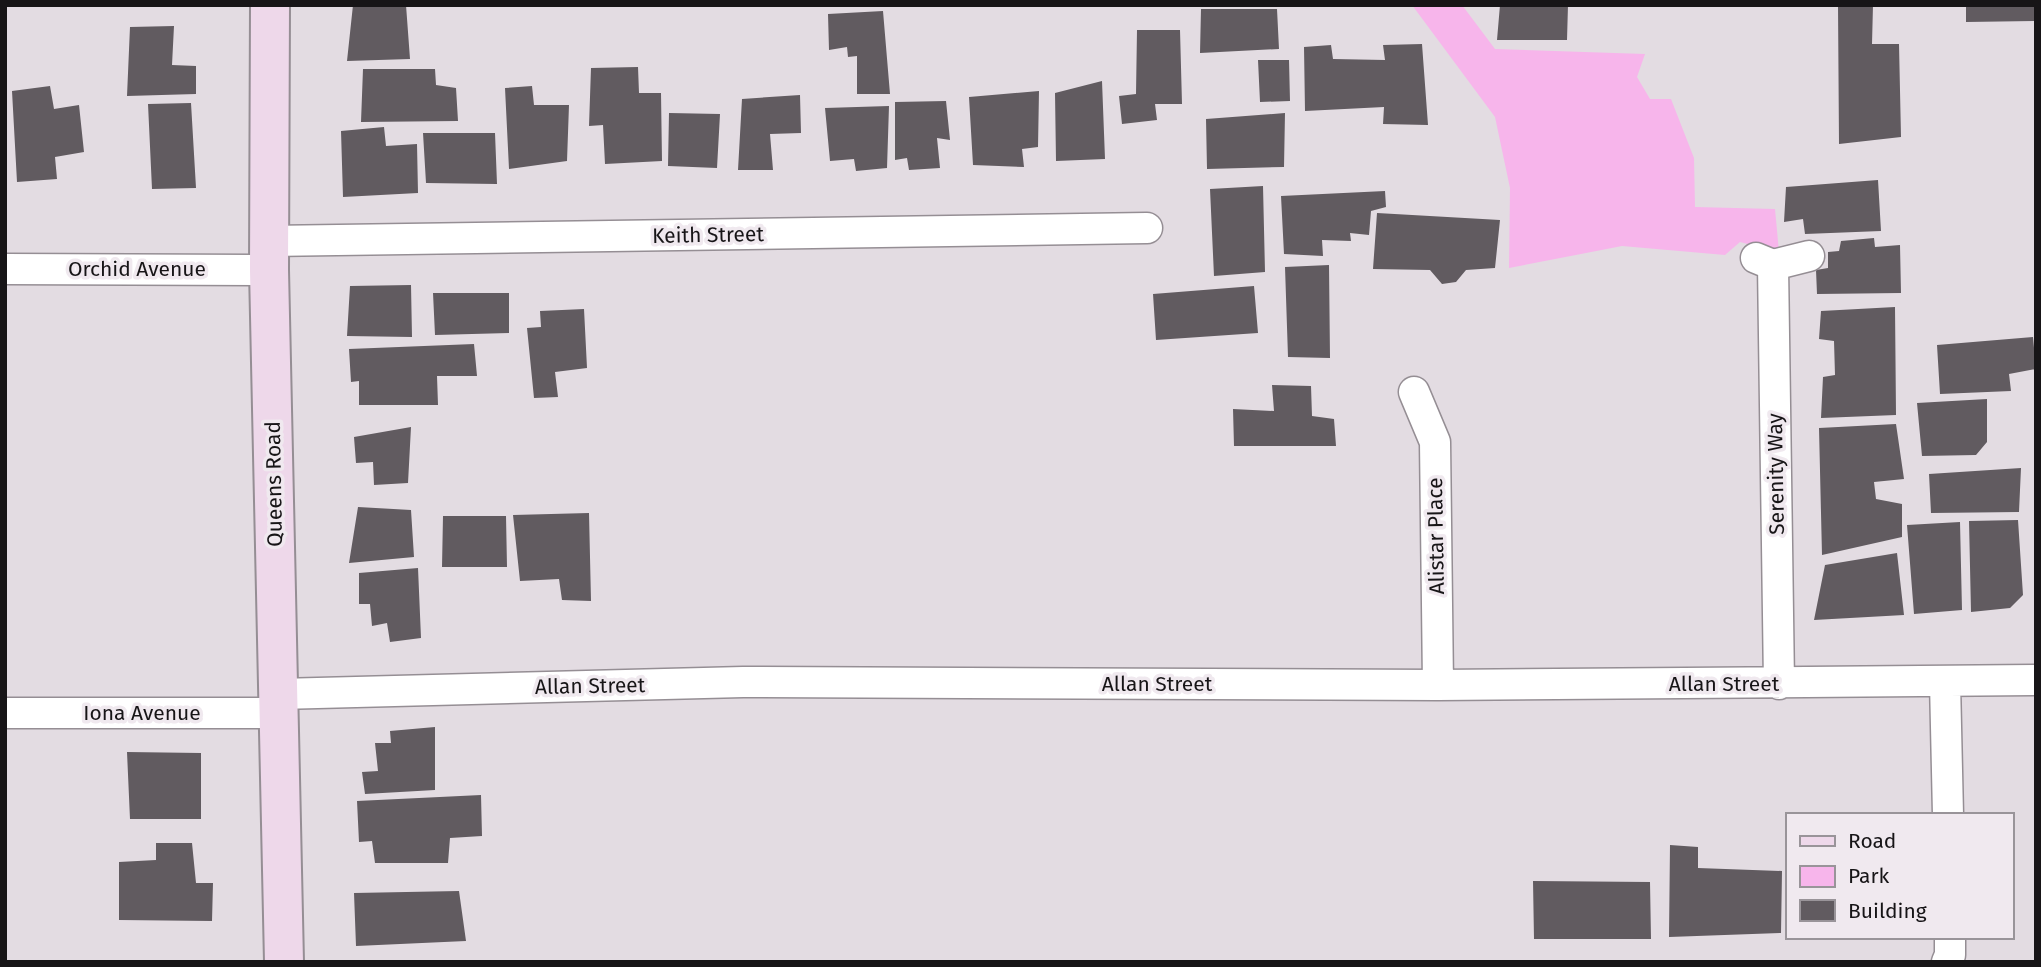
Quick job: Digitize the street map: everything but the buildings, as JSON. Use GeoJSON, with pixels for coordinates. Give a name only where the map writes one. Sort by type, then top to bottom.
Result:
{"type":"FeatureCollection","features":[{"type":"Feature","properties":{"kind":"street","name":"Queens Road"},"geometry":{"type":"LineString","coordinates":[[270,5],[269,256],[285,962]]}},
{"type":"Feature","properties":{"kind":"street","name":"Keith Street"},"geometry":{"type":"LineString","coordinates":[[269,256],[1147,228]]}},
{"type":"Feature","properties":{"kind":"street","name":"Orchid Avenue"},"geometry":{"type":"LineString","coordinates":[[5,269],[269,256]]}},
{"type":"Feature","properties":{"kind":"street","name":"Serenity Way"},"geometry":{"type":"LineString","coordinates":[[1779,684],[1765,261],[1809,256]]}},
{"type":"Feature","properties":{"kind":"street","name":"Alistar Place"},"geometry":{"type":"LineString","coordinates":[[1414,392],[1435,442],[1438,685]]}},
{"type":"Feature","properties":{"kind":"street","name":"Allan Street"},"geometry":{"type":"LineString","coordinates":[[278,703],[743,682],[1438,685],[2036,680]]}},
{"type":"Feature","properties":{"kind":"street"},"geometry":{"type":"LineString","coordinates":[[1945,682],[1948,813]]}},
{"type":"Feature","properties":{"kind":"street","name":"Iona Avenue"},"geometry":{"type":"LineString","coordinates":[[5,713],[278,703]]}},
{"type":"Feature","properties":{"kind":"street"},"geometry":{"type":"LineString","coordinates":[[1947,962],[1951,955],[1950,939]]}},
{"type":"Feature","properties":{"kind":"green space"},"geometry":{"type":"Polygon","coordinates":[[[1412,5],[1462,5],[1495,49],[1645,54],[1637,77],[1650,99],[1671,99],[1694,158],[1695,207],[1775,209],[1779,252],[1740,242],[1725,255],[1622,246],[1509,268],[1510,188],[1495,117],[1412,5]]]}}]}
